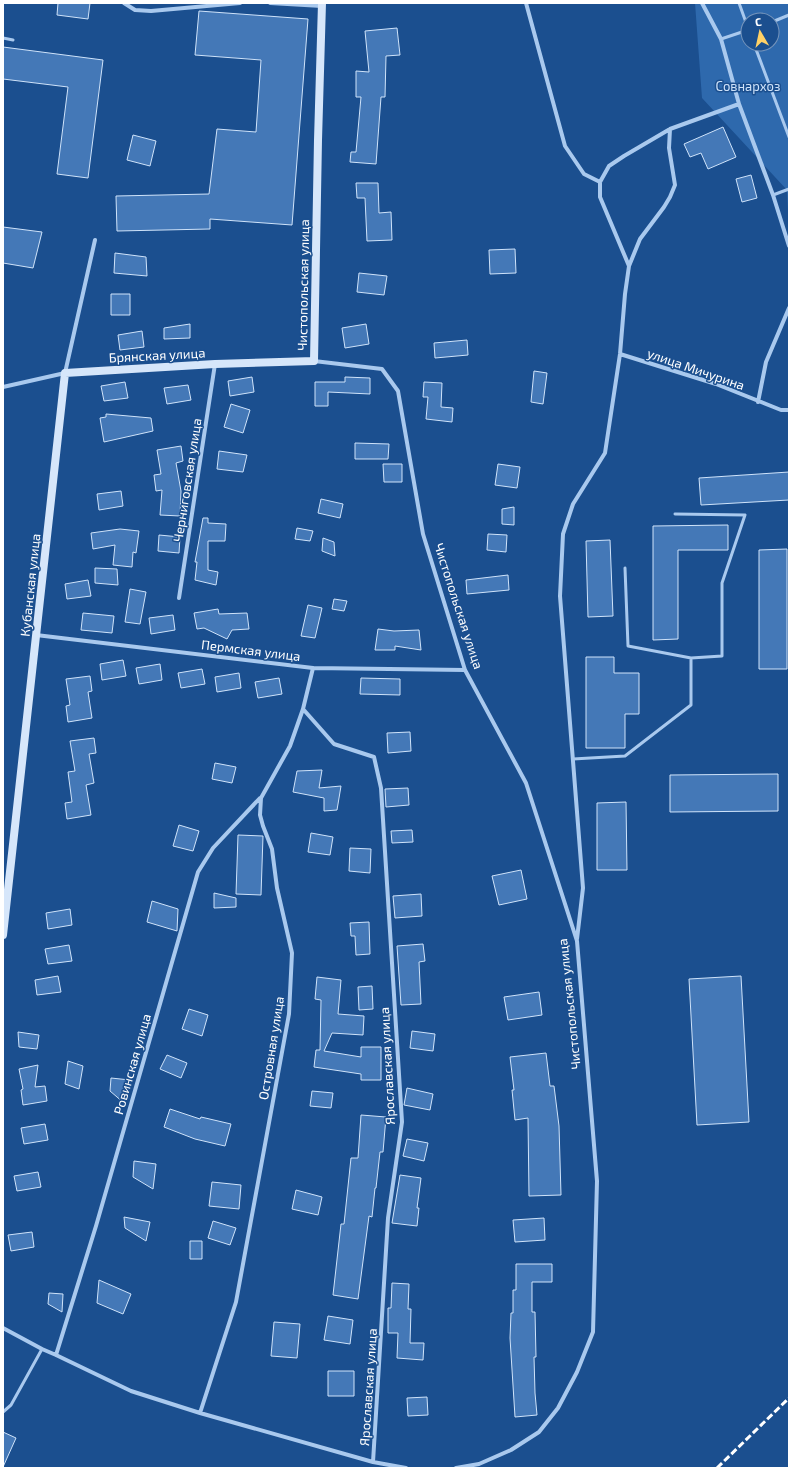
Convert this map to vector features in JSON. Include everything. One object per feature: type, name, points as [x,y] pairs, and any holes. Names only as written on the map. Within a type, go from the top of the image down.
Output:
[{"type":"street","points":[[124,3],[135,10],[151,12],[240,3]]},
{"type":"street","points":[[270,3],[322,5]]},
{"type":"street","points":[[526,3],[566,146],[584,174],[600,182]]},
{"type":"street","points":[[702,3],[721,39],[739,104],[773,195],[789,246]]},
{"type":"street","name":"Чистопольская улица","points":[[322,5],[314,361],[382,369],[398,391],[423,534],[464,670],[526,783],[577,941],[597,1181],[592,1332],[577,1372],[558,1408],[539,1432],[511,1450],[479,1464],[456,1468]]},
{"type":"street","points":[[628,266],[600,197],[600,182],[609,166],[670,129],[739,104]]},
{"type":"street","points":[[577,941],[583,888],[560,596],[563,534],[573,504],[605,453],[620,354],[628,266],[640,239],[664,207],[675,185],[669,148],[670,129]]},
{"type":"street","name":"Кубанская улица","points":[[3,935],[65,373],[95,240]]},
{"type":"street","points":[[758,402],[766,362],[789,308]]},
{"type":"street","name":"улица Мичурина","points":[[620,354],[716,384],[781,410],[789,410]]},
{"type":"street","name":"Брянская улица","points":[[3,387],[65,373],[215,364],[314,361]]},
{"type":"street","name":"Черниговская улица","points":[[179,598],[215,364]]},
{"type":"street","name":"Пермская улица","points":[[36,635],[313,668],[464,670]]},
{"type":"street","name":"Островная улица","points":[[200,1413],[236,1302],[290,1014],[292,953],[277,888],[272,849],[260,815],[261,798],[290,746],[303,709],[313,668]]},
{"type":"street","name":"Ярославская улица","points":[[303,709],[334,744],[374,757],[381,788],[402,1122],[388,1218],[373,1462]]},
{"type":"street","name":"Ровинская улица","points":[[56,1355],[96,1226],[198,872],[213,848],[234,824],[261,798]]},
{"type":"street","points":[[3,1328],[42,1349],[131,1391],[200,1413],[373,1462],[406,1468]]},
{"type":"lane","points":[[721,39],[740,32]]},
{"type":"lane","points":[[3,38],[13,40]]},
{"type":"lane","points":[[757,52],[789,137]]},
{"type":"lane","points":[[773,195],[789,189]]},
{"type":"lane","points":[[625,568],[628,646],[691,658],[722,656],[722,583],[745,515],[675,514]]},
{"type":"lane","points":[[573,759],[625,756],[691,705],[691,658]]},
{"type":"lane","points":[[3,1412],[11,1406],[42,1349]]},
{"type":"green space","name":"Совнархоз","points":[[695,3],[789,3],[789,233],[787,190],[702,98]]},
{"type":"building","points":[[58,3],[90,3],[88,19],[57,15]]},
{"type":"building","points":[[199,11],[308,19],[292,225],[210,219],[210,229],[117,231],[116,196],[209,194],[217,129],[256,132],[261,60],[195,55]]},
{"type":"building","points":[[397,28],[400,55],[386,56],[385,97],[381,97],[376,164],[350,162],[351,152],[356,152],[361,97],[356,97],[356,71],[369,72],[365,31]]},
{"type":"building","points":[[3,47],[103,60],[88,178],[57,174],[68,87],[3,79]]},
{"type":"building","points":[[723,127],[736,157],[708,169],[701,153],[690,157],[684,144]]},
{"type":"building","points":[[133,135],[156,141],[150,166],[127,160]]},
{"type":"building","points":[[751,175],[757,198],[742,202],[736,179]]},
{"type":"building","points":[[356,183],[378,183],[379,213],[391,212],[392,240],[367,241],[365,198],[357,198]]},
{"type":"building","points":[[3,227],[42,232],[33,268],[3,263]]},
{"type":"building","points":[[515,249],[516,273],[490,274],[489,250]]},
{"type":"building","points":[[115,253],[146,257],[147,276],[114,273]]},
{"type":"building","points":[[359,273],[387,276],[384,295],[357,292]]},
{"type":"building","points":[[111,294],[130,294],[130,315],[111,315]]},
{"type":"building","points":[[190,324],[190,338],[164,339],[164,328]]},
{"type":"building","points":[[366,324],[369,344],[345,348],[342,328]]},
{"type":"building","points":[[142,331],[144,347],[120,350],[118,335]]},
{"type":"building","points":[[467,340],[468,355],[435,358],[434,343]]},
{"type":"building","points":[[534,371],[547,373],[543,404],[531,402]]},
{"type":"building","points":[[252,377],[254,392],[230,396],[228,381]]},
{"type":"building","points":[[345,377],[370,378],[370,394],[328,392],[328,406],[315,406],[315,382],[345,382]]},
{"type":"building","points":[[125,382],[128,398],[104,401],[101,386]]},
{"type":"building","points":[[424,382],[442,383],[441,407],[453,408],[452,422],[426,419],[428,397],[423,397]]},
{"type":"building","points":[[188,385],[191,400],[167,404],[164,388]]},
{"type":"building","points":[[231,404],[250,410],[243,433],[224,427]]},
{"type":"building","points":[[106,414],[151,418],[153,431],[104,442],[100,418],[106,417]]},
{"type":"building","points":[[355,443],[389,444],[388,459],[355,459]]},
{"type":"building","points":[[181,446],[183,461],[176,463],[181,491],[180,516],[160,515],[162,490],[156,491],[154,475],[161,474],[157,450]]},
{"type":"building","points":[[219,451],[247,455],[243,472],[217,469]]},
{"type":"building","points":[[383,464],[402,464],[402,482],[384,482]]},
{"type":"building","points":[[498,464],[520,467],[517,488],[495,485]]},
{"type":"building","points":[[789,472],[789,500],[701,505],[699,478]]},
{"type":"building","points":[[121,491],[123,506],[99,510],[97,494]]},
{"type":"building","points":[[321,499],[343,504],[340,518],[318,513]]},
{"type":"building","points":[[514,507],[514,525],[502,524],[502,509]]},
{"type":"building","points":[[203,518],[208,518],[208,523],[226,524],[225,541],[208,541],[208,570],[218,572],[216,585],[195,580],[197,562],[195,562]]},
{"type":"building","points":[[728,525],[728,550],[678,550],[678,639],[653,640],[653,526]]},
{"type":"building","points":[[297,528],[313,531],[310,541],[295,539]]},
{"type":"building","points":[[120,529],[139,531],[136,553],[133,552],[132,567],[113,565],[115,545],[93,549],[91,533]]},
{"type":"building","points":[[488,534],[507,535],[506,552],[487,550]]},
{"type":"building","points":[[159,535],[180,537],[179,553],[158,551]]},
{"type":"building","points":[[323,538],[334,542],[335,556],[322,551]]},
{"type":"building","points":[[610,540],[613,616],[588,617],[586,541]]},
{"type":"building","points":[[787,549],[787,669],[759,669],[759,550]]},
{"type":"building","points":[[95,568],[117,569],[118,585],[95,583]]},
{"type":"building","points":[[508,575],[509,590],[467,594],[466,580]]},
{"type":"building","points":[[88,580],[91,596],[67,599],[65,584]]},
{"type":"building","points":[[130,589],[146,592],[140,624],[125,622]]},
{"type":"building","points":[[334,599],[347,601],[344,611],[332,609]]},
{"type":"building","points":[[308,605],[322,608],[315,638],[301,636]]},
{"type":"building","points":[[218,609],[219,614],[247,613],[249,629],[232,630],[227,639],[204,628],[197,629],[194,613]]},
{"type":"building","points":[[83,613],[114,616],[112,633],[81,630]]},
{"type":"building","points":[[173,615],[175,630],[151,634],[149,618]]},
{"type":"building","points":[[378,629],[394,631],[419,630],[421,650],[395,646],[395,650],[375,650]]},
{"type":"building","points":[[586,657],[614,657],[614,673],[639,673],[639,714],[625,714],[625,748],[586,748]]},
{"type":"building","points":[[123,660],[126,676],[102,680],[100,664]]},
{"type":"building","points":[[160,664],[162,680],[139,684],[136,668]]},
{"type":"building","points":[[202,669],[205,684],[181,688],[178,673]]},
{"type":"building","points":[[239,673],[241,688],[217,692],[215,677]]},
{"type":"building","points":[[90,676],[92,691],[88,692],[92,718],[68,722],[66,706],[70,705],[66,679]]},
{"type":"building","points":[[279,678],[282,694],[258,698],[255,682]]},
{"type":"building","points":[[361,678],[400,679],[400,695],[360,694]]},
{"type":"building","points":[[410,732],[411,751],[388,753],[387,733]]},
{"type":"building","points":[[94,738],[96,753],[89,754],[94,783],[86,785],[91,815],[67,819],[65,803],[72,802],[68,772],[75,771],[70,741]]},
{"type":"building","points":[[215,763],[236,767],[232,783],[212,779]]},
{"type":"building","points":[[322,770],[319,788],[341,786],[337,810],[324,811],[324,798],[293,792],[297,771]]},
{"type":"building","points":[[778,774],[778,811],[670,812],[670,775]]},
{"type":"building","points":[[408,788],[409,805],[386,807],[385,789]]},
{"type":"building","points":[[626,802],[627,870],[597,870],[597,803]]},
{"type":"building","points":[[179,825],[199,831],[193,851],[173,846]]},
{"type":"building","points":[[412,830],[413,842],[392,843],[391,831]]},
{"type":"building","points":[[311,833],[333,837],[330,855],[308,852]]},
{"type":"building","points":[[238,835],[263,836],[261,895],[236,894]]},
{"type":"building","points":[[350,848],[371,849],[370,873],[349,871]]},
{"type":"building","points":[[521,870],[527,899],[499,905],[492,876]]},
{"type":"building","points":[[214,893],[236,898],[236,907],[214,908]]},
{"type":"building","points":[[421,894],[422,916],[395,918],[393,896]]},
{"type":"building","points":[[152,901],[178,909],[177,931],[147,922]]},
{"type":"building","points":[[70,909],[72,925],[48,929],[46,913]]},
{"type":"building","points":[[369,922],[370,954],[356,955],[355,936],[351,936],[350,923]]},
{"type":"building","points":[[423,944],[425,961],[419,962],[421,1004],[401,1005],[397,946]]},
{"type":"building","points":[[69,945],[72,961],[48,964],[45,949]]},
{"type":"building","points":[[58,976],[61,992],[37,995],[35,980]]},
{"type":"building","points":[[741,976],[749,1122],[697,1125],[689,979]]},
{"type":"building","points":[[317,977],[341,980],[338,1014],[364,1016],[363,1035],[332,1033],[324,1051],[361,1057],[361,1047],[381,1047],[381,1080],[361,1080],[361,1074],[314,1067],[316,1050],[320,1050],[321,1000],[315,999]]},
{"type":"building","points":[[372,986],[373,1009],[359,1010],[358,987]]},
{"type":"building","points":[[539,992],[542,1015],[508,1020],[504,997]]},
{"type":"building","points":[[189,1009],[208,1015],[202,1036],[182,1029]]},
{"type":"building","points":[[412,1031],[435,1034],[433,1051],[410,1048]]},
{"type":"building","points":[[18,1032],[39,1035],[37,1049],[19,1047]]},
{"type":"building","points":[[546,1053],[550,1086],[554,1086],[559,1126],[561,1195],[529,1196],[528,1118],[515,1120],[512,1090],[514,1090],[510,1057]]},
{"type":"building","points":[[167,1055],[187,1063],[181,1078],[160,1069]]},
{"type":"building","points":[[68,1061],[83,1066],[79,1089],[65,1084]]},
{"type":"building","points":[[38,1065],[35,1087],[45,1086],[47,1101],[23,1105],[21,1090],[23,1089],[19,1069]]},
{"type":"building","points":[[111,1078],[130,1080],[124,1103],[110,1091]]},
{"type":"building","points":[[407,1088],[433,1094],[430,1110],[404,1105]]},
{"type":"building","points":[[312,1091],[333,1093],[331,1108],[310,1106]]},
{"type":"building","points":[[170,1109],[200,1119],[201,1117],[231,1124],[225,1146],[195,1139],[164,1127]]},
{"type":"building","points":[[361,1115],[386,1117],[383,1152],[380,1152],[372,1217],[369,1216],[358,1299],[333,1295],[341,1224],[344,1224],[351,1158],[358,1158]]},
{"type":"building","points":[[45,1124],[48,1140],[24,1144],[21,1128]]},
{"type":"building","points":[[407,1139],[428,1143],[424,1161],[403,1156]]},
{"type":"building","points":[[134,1161],[156,1164],[153,1189],[133,1177]]},
{"type":"building","points":[[38,1172],[41,1187],[17,1191],[14,1176]]},
{"type":"building","points":[[400,1175],[421,1178],[417,1208],[419,1208],[417,1226],[392,1223]]},
{"type":"building","points":[[212,1182],[241,1185],[239,1209],[209,1206]]},
{"type":"building","points":[[296,1190],[322,1197],[318,1215],[292,1209]]},
{"type":"building","points":[[124,1217],[150,1222],[146,1241],[125,1228]]},
{"type":"building","points":[[544,1218],[545,1240],[515,1242],[513,1220]]},
{"type":"building","points":[[213,1221],[236,1228],[230,1245],[208,1238]]},
{"type":"building","points":[[32,1232],[34,1247],[11,1251],[8,1235]]},
{"type":"building","points":[[190,1241],[202,1241],[202,1259],[190,1259]]},
{"type":"building","points":[[516,1264],[552,1264],[552,1282],[532,1282],[532,1312],[535,1312],[536,1357],[534,1357],[537,1415],[515,1417],[510,1338],[511,1313],[513,1313],[513,1290],[516,1290]]},
{"type":"building","points":[[99,1280],[131,1294],[123,1314],[97,1303]]},
{"type":"building","points":[[392,1283],[409,1284],[408,1309],[411,1309],[410,1343],[424,1343],[423,1360],[397,1358],[398,1333],[388,1333],[388,1308],[391,1308]]},
{"type":"building","points":[[49,1293],[63,1294],[62,1312],[48,1304]]},
{"type":"building","points":[[328,1316],[353,1320],[350,1344],[324,1340]]},
{"type":"building","points":[[274,1322],[300,1324],[297,1358],[271,1356]]},
{"type":"building","points":[[328,1371],[354,1371],[354,1396],[328,1396]]},
{"type":"building","points":[[427,1397],[428,1415],[408,1416],[407,1398]]},
{"type":"building","points":[[3,1432],[16,1438],[3,1467]]},
{"type":"railway","points":[[717,1468],[789,1398]]}]
